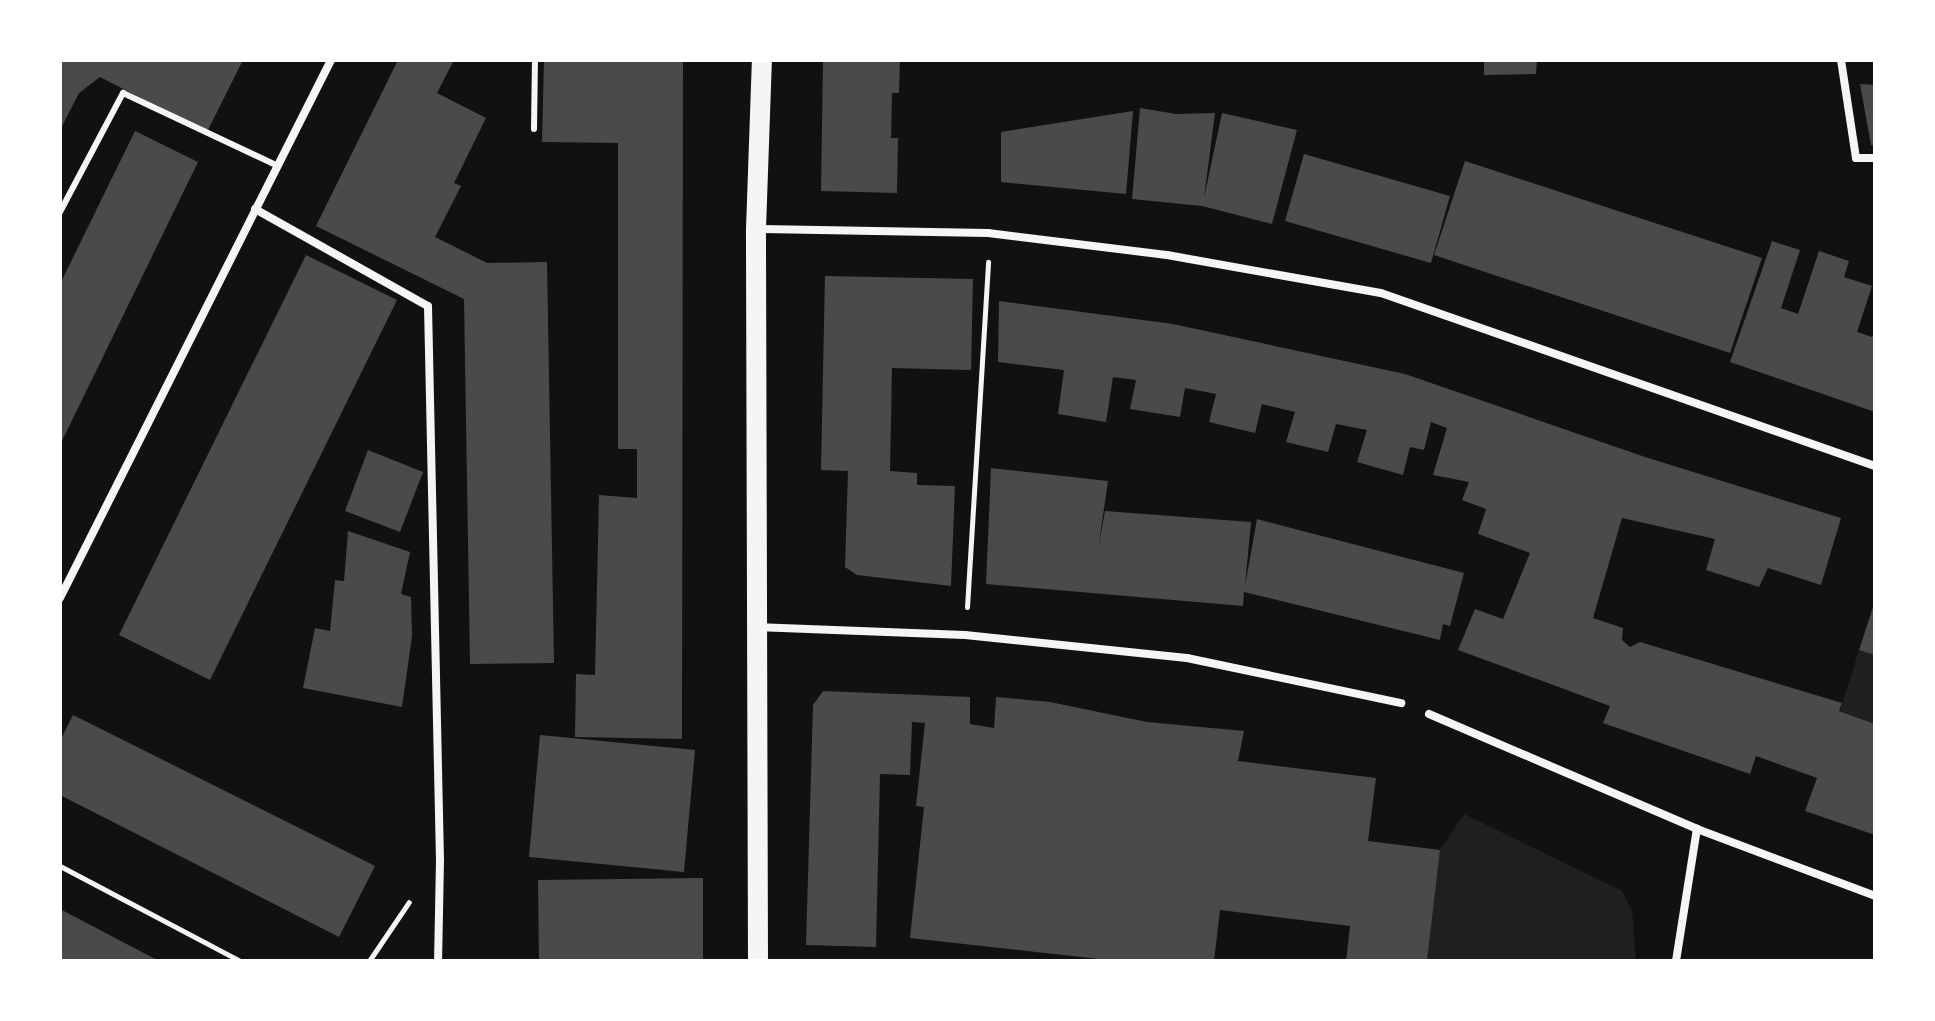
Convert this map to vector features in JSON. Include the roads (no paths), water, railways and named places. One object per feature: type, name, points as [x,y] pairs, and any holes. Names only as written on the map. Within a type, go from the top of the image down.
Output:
[{"type":"main road","points":[[758,961],[760,463],[756,229],[762,60]]},
{"type":"street","points":[[60,598],[331,60]]},
{"type":"street","points":[[1841,60],[1856,158],[1875,158]]},
{"type":"street","points":[[255,209],[428,306],[440,860],[438,961]]},
{"type":"street","points":[[756,229],[988,233],[1167,255],[1381,293],[1875,466]]},
{"type":"street","points":[[757,627],[965,635],[1187,658],[1401,703]]},
{"type":"street","points":[[1429,714],[1697,829],[1875,896]]},
{"type":"street","points":[[1676,961],[1697,829]]},
{"type":"lane","points":[[534,129],[535,60]]},
{"type":"lane","points":[[60,212],[123,93],[276,165]]}]
